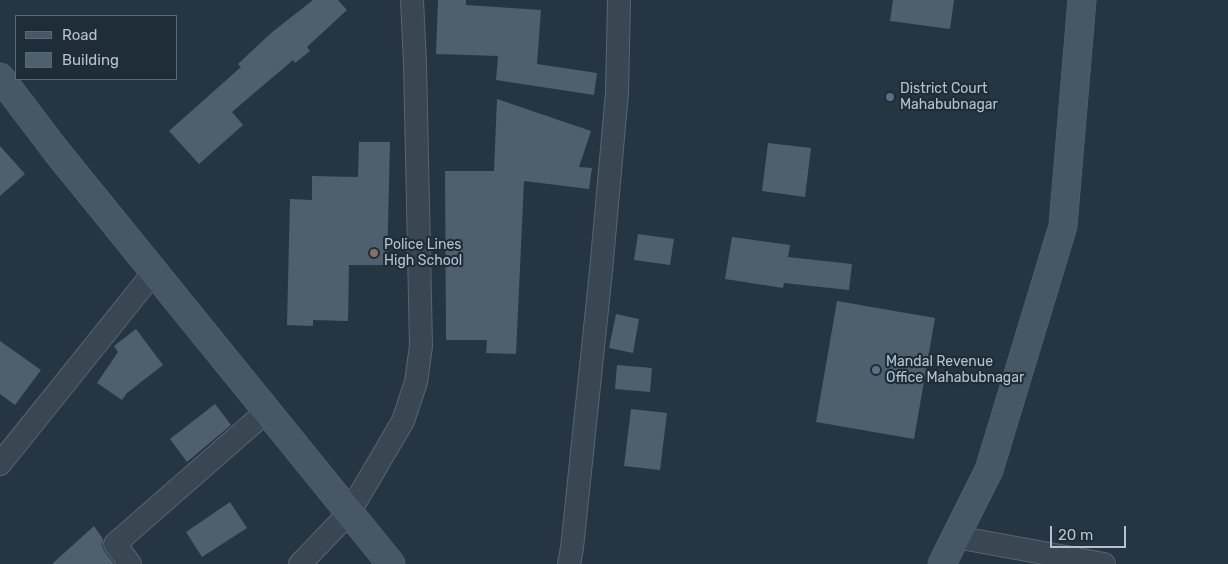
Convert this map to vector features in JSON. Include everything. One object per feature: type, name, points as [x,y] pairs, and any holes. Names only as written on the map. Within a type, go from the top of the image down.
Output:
[{"type":"main road","points":[[942,564],[990,470],[1063,226],[1082,0]]},
{"type":"main road","points":[[0,76],[57,152],[391,564]]},
{"type":"street","points":[[300,564],[349,513],[403,421],[416,382],[421,346],[412,0]]},
{"type":"street","points":[[569,564],[605,232],[617,93],[619,0]]},
{"type":"street","points":[[0,464],[154,272]]},
{"type":"street","points":[[130,564],[115,544],[267,411]]},
{"type":"street","points":[[956,537],[1104,564]]},
{"type":"building","points":[[313,0],[338,0],[347,10],[307,47],[310,51],[295,63],[293,60],[232,112],[243,125],[199,164],[169,131],[241,67],[238,64],[271,33]]},
{"type":"building","points":[[438,0],[466,0],[466,5],[541,10],[537,64],[597,73],[594,95],[496,80],[498,56],[436,54]]},
{"type":"building","points":[[893,0],[954,0],[950,29],[890,21]]},
{"type":"building","points":[[497,99],[591,131],[579,167],[592,168],[589,189],[524,181],[516,354],[486,353],[487,340],[446,340],[445,171],[494,171]]},
{"type":"building","points":[[359,142],[390,142],[387,265],[349,265],[348,321],[313,320],[313,326],[287,325],[290,199],[312,200],[312,176],[358,177]]},
{"type":"building","points":[[768,143],[811,148],[805,197],[762,191]]},
{"type":"building","points":[[0,146],[25,174],[0,196]]},
{"type":"building","points":[[638,234],[674,239],[670,265],[634,260]]},
{"type":"building","points":[[732,237],[790,245],[788,257],[852,264],[849,290],[784,283],[783,288],[725,279]]},
{"type":"building","name":"Mandal Revenue Office Mahabubnagar","points":[[837,301],[935,318],[914,439],[816,422]]},
{"type":"building","points":[[616,314],[639,319],[633,353],[609,348]]},
{"type":"building","points":[[136,329],[163,365],[127,393],[122,400],[97,383],[118,352],[114,346]]},
{"type":"building","points":[[0,341],[41,370],[15,405],[0,394]]},
{"type":"building","points":[[617,365],[652,368],[650,392],[615,389]]},
{"type":"building","points":[[215,404],[231,425],[187,462],[170,439]]},
{"type":"building","points":[[631,409],[667,413],[660,470],[624,466]]},
{"type":"building","points":[[230,502],[247,528],[202,557],[186,532]]},
{"type":"building","points":[[94,526],[103,539],[104,551],[114,564],[52,564]]},
{"type":"place","name":"District Court Mahabubnagar","points":[[890,97]]},
{"type":"place","name":"Police Lines High School","points":[[374,253]]},
{"type":"place","name":"Mandal Revenue Office Mahabubnagar","points":[[876,370]]}]
